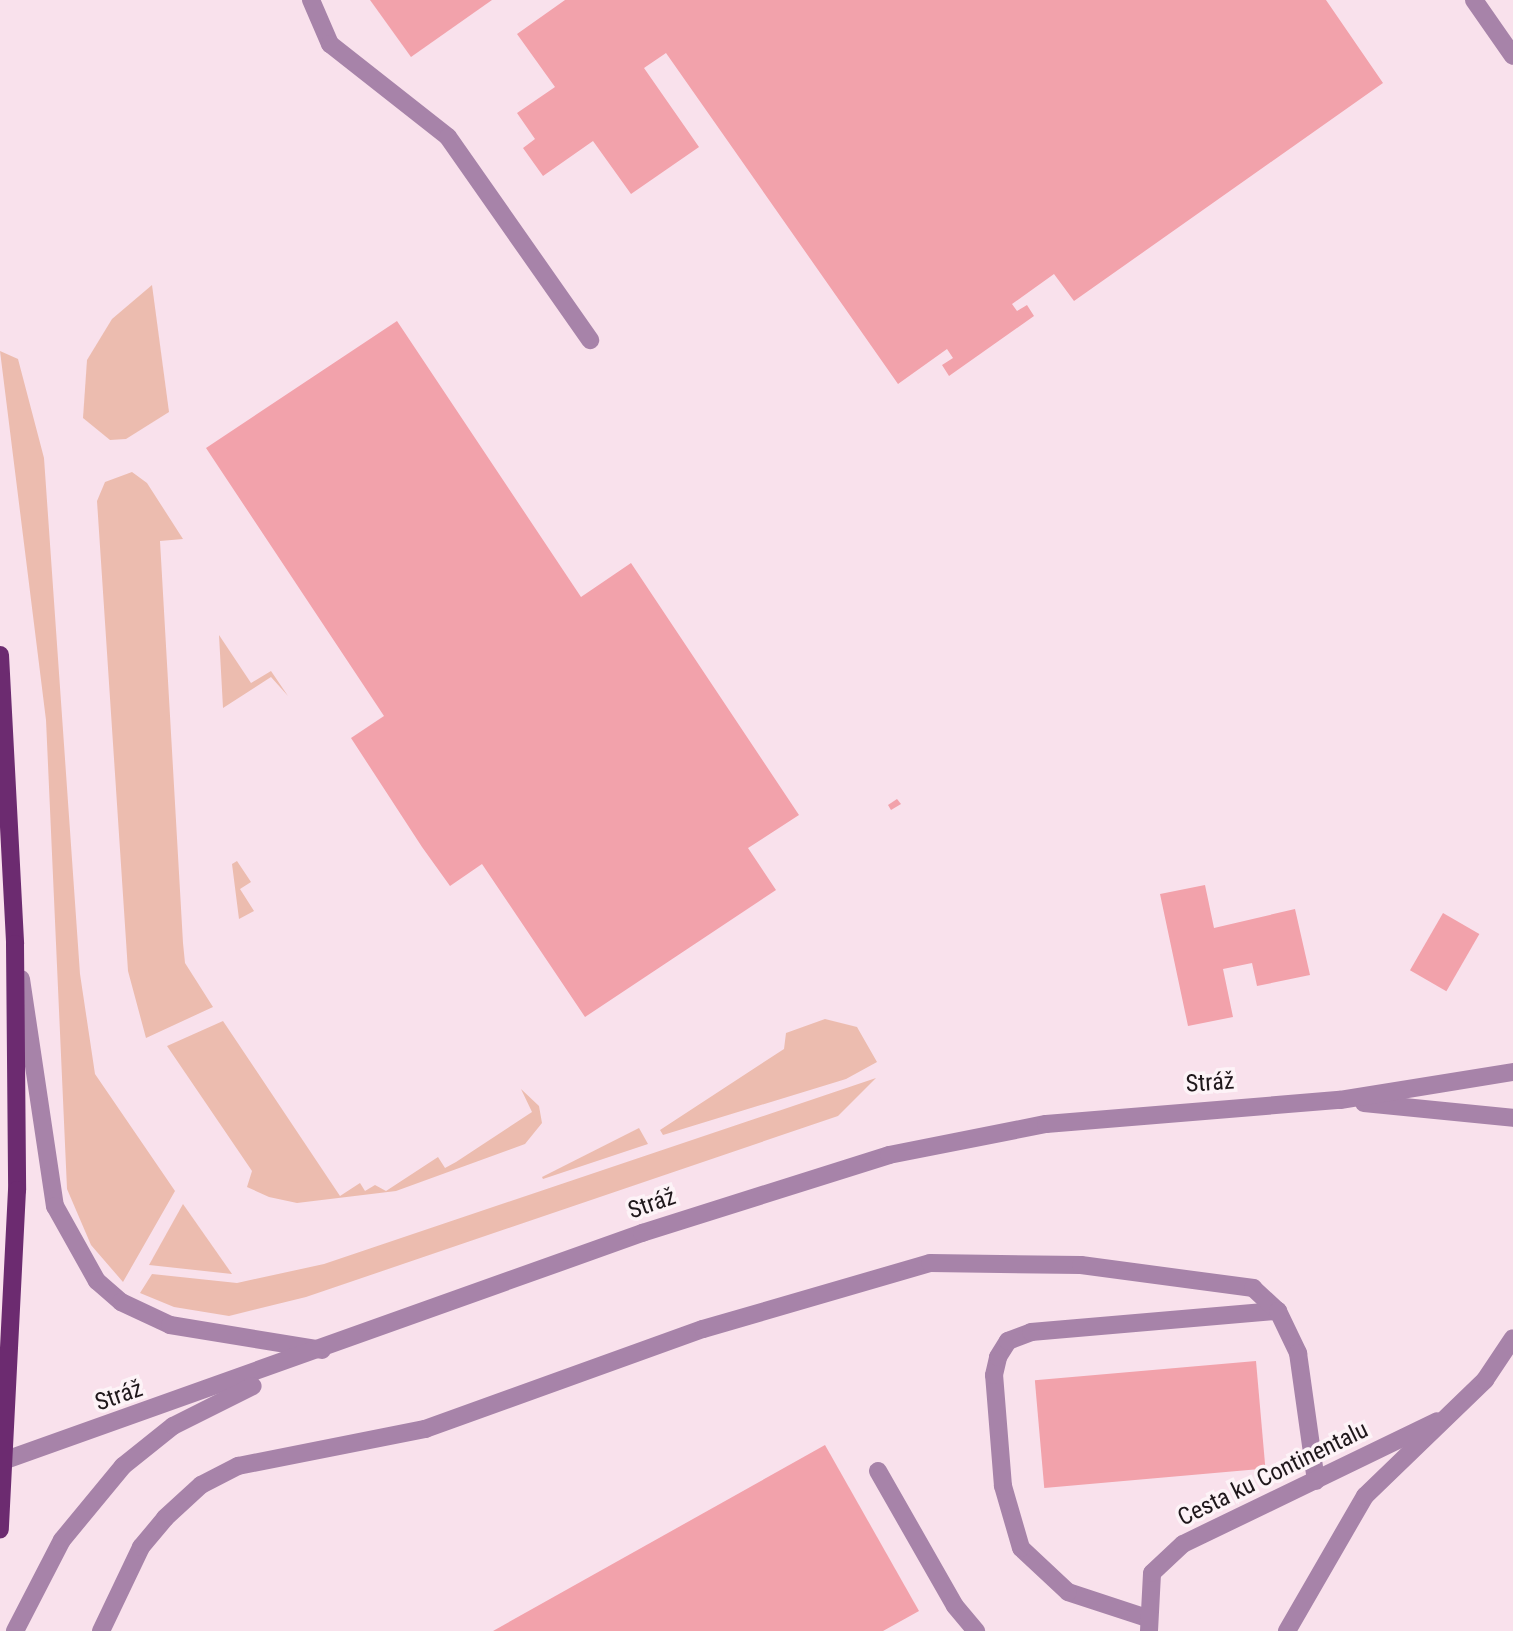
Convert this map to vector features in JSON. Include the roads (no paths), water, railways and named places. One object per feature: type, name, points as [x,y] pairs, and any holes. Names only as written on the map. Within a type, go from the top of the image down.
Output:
[{"type":"main road","points":[[0,655],[15,944],[17,1190],[0,1530]]},
{"type":"street","points":[[311,0],[330,44],[448,136],[590,340]]},
{"type":"street","points":[[1474,0],[1513,56]]},
{"type":"street","points":[[15,944],[54,1206],[97,1281],[121,1302],[170,1325],[326,1351]]},
{"type":"street","name":"Stráž","points":[[2,1461],[326,1351],[642,1233],[889,1154],[1046,1124],[1340,1100],[1513,1072]]},
{"type":"street","name":"Stráž","points":[[1340,1100],[1513,1118]]},
{"type":"street","points":[[101,1631],[135,1559],[165,1518],[201,1485],[238,1466],[425,1429],[873,1275],[973,1261],[1081,1265],[1253,1288],[1278,1311],[1297,1353],[1316,1481]]},
{"type":"street","points":[[1148,1625],[1068,1592],[1021,1548],[1003,1486],[994,1375],[998,1357],[1008,1341],[1031,1332],[1278,1311]]},
{"type":"street","name":"Cesta ku Continentalu","points":[[1287,1631],[1365,1496],[1437,1421],[1485,1380],[1513,1338]]},
{"type":"street","points":[[15,1631],[68,1531],[139,1451],[173,1426],[326,1351]]},
{"type":"street","name":"Cesta ku Continentalu","points":[[1148,1625],[1148,1586],[1160,1562],[1203,1532],[1316,1481],[1437,1421]]},
{"type":"street","points":[[878,1471],[955,1606],[976,1631]]}]
